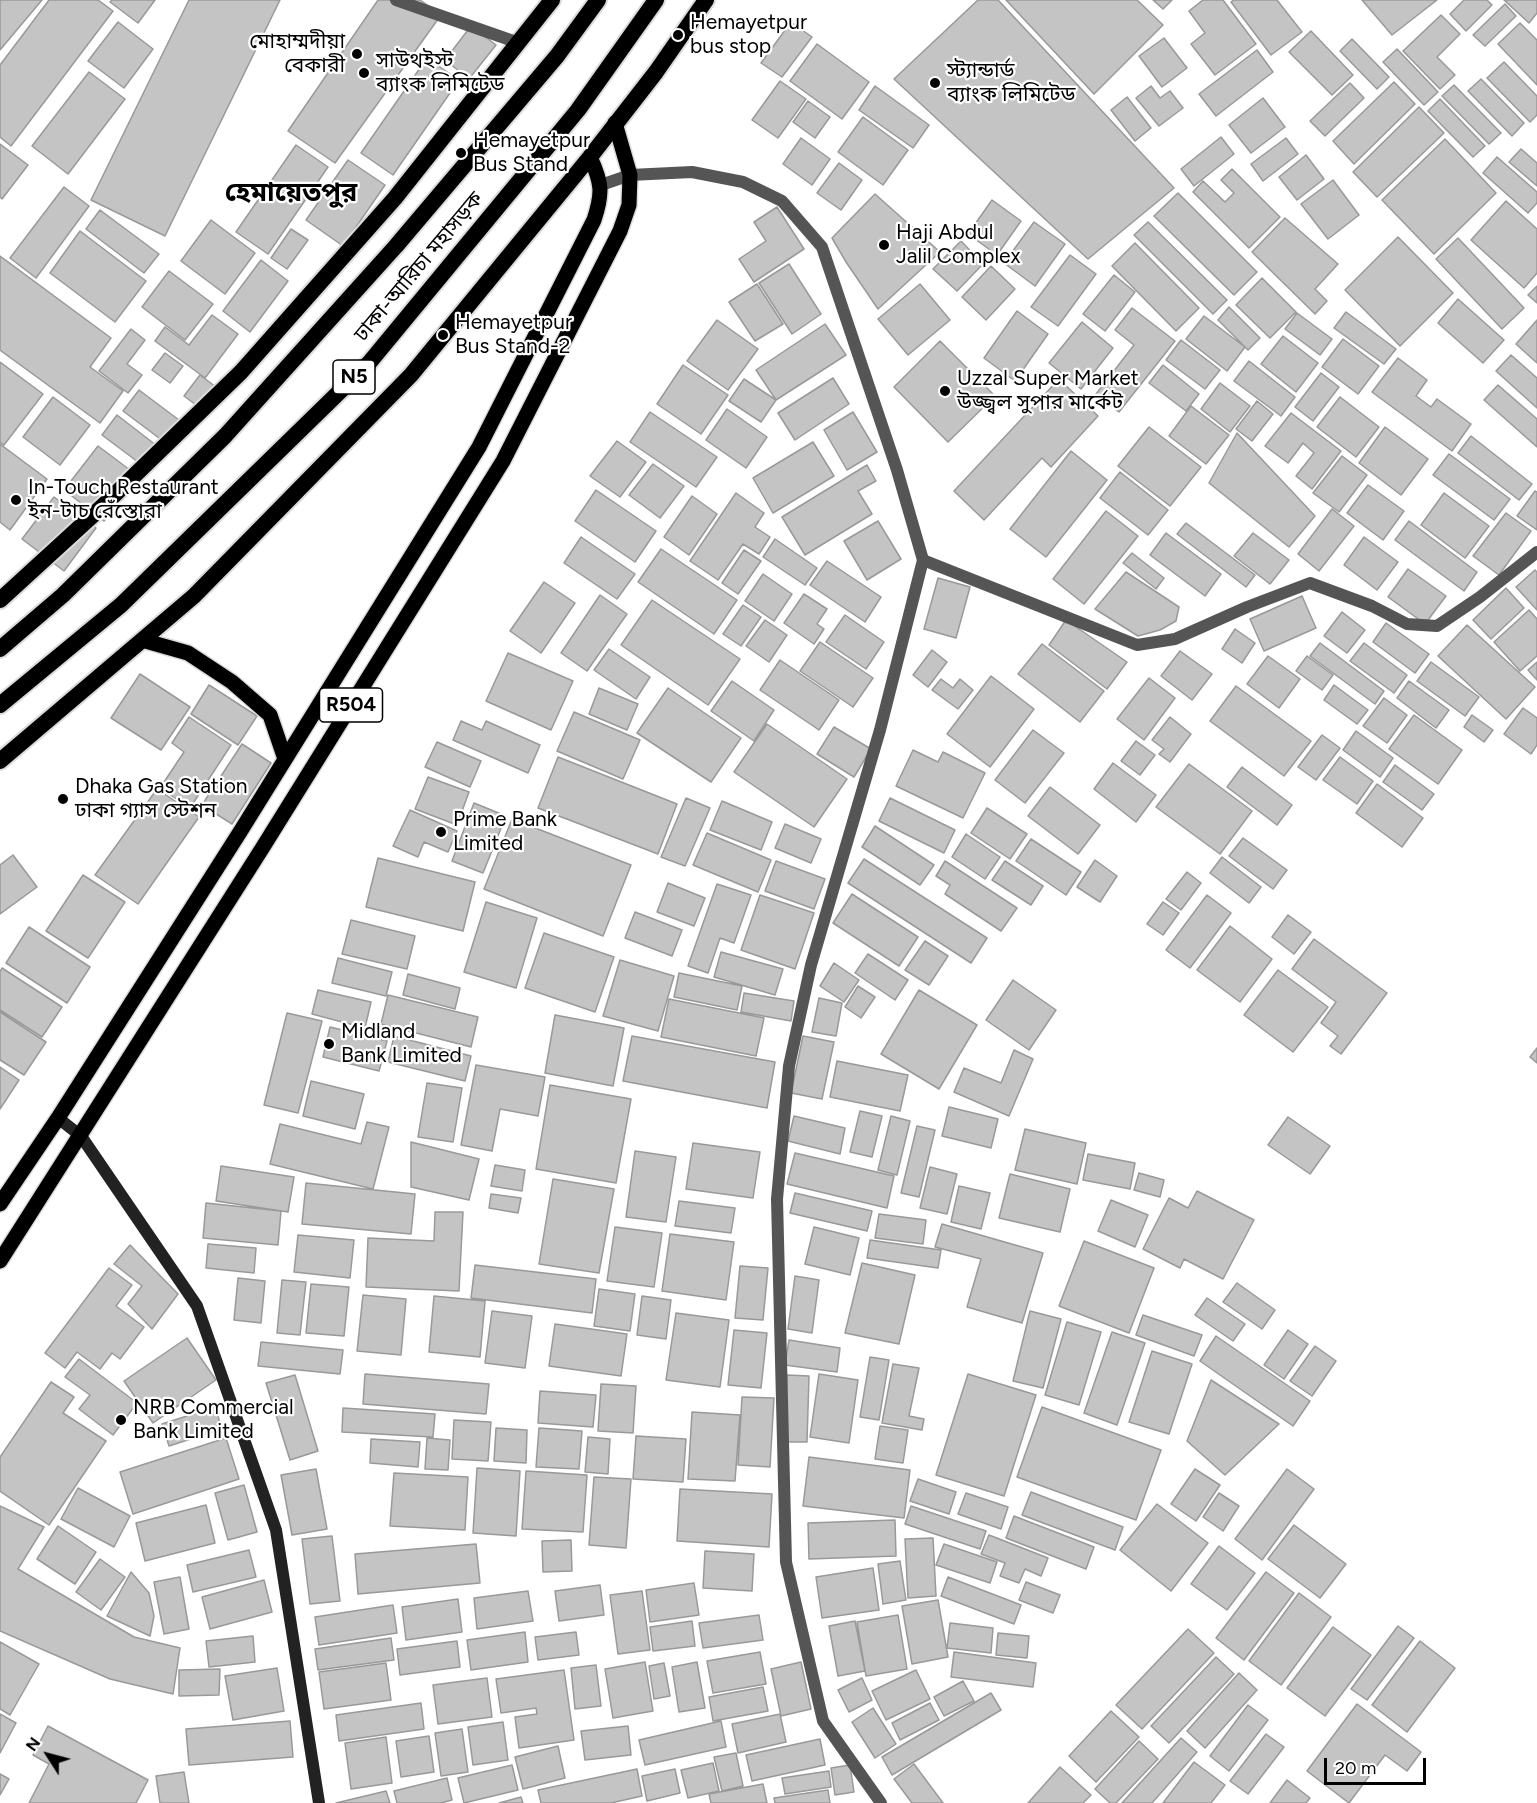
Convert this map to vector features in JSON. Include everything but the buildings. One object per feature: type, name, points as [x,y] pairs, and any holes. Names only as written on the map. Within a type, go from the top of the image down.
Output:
[{"type":"highway","points":[[0,600],[105,504],[241,372],[395,198],[552,0]]},
{"type":"highway","name":"ঢাকা-আরিচা মহাসড়ক","points":[[0,649],[63,595],[225,436],[396,246],[557,56],[598,0]]},
{"type":"highway","name":"ঢাকা-আরিচা মহাসড়ক","points":[[0,705],[121,605],[369,363],[578,111],[656,0]]},
{"type":"highway","points":[[0,761],[194,596],[411,375],[590,157],[656,72],[706,0]]},
{"type":"main road","name":"R504","points":[[0,1260],[81,1136],[503,461],[620,231],[629,205],[630,175],[615,123]]},
{"type":"main road","points":[[590,157],[601,185]]},
{"type":"main road","name":"R504","points":[[0,1204],[58,1118],[479,447],[594,220],[600,201],[601,185]]},
{"type":"main road","points":[[142,640],[188,652],[232,682],[270,715],[285,759]]},
{"type":"main road","points":[[58,1118],[81,1136],[197,1306],[276,1530],[319,1803]]},
{"type":"street","points":[[396,0],[519,43]]},
{"type":"street","points":[[601,185],[630,175],[692,172],[742,182],[782,201],[822,247],[897,470],[923,560],[880,730],[811,965],[789,1066],[777,1199],[786,1562],[823,1721],[881,1803]]},
{"type":"street","points":[[923,560],[1137,645],[1175,639],[1310,583],[1372,606],[1407,624],[1437,626],[1480,597],[1537,552]]},
{"type":"place","name":"Hemayetpur bus stop","points":[[678,35]]},
{"type":"place","name":"মোহাম্মদীয়া বেকারী","points":[[357,54]]},
{"type":"place","name":"সাউথইস্ট ব্যাংক লিমিটেড","points":[[364,73]]},
{"type":"place","name":"স্ট্যান্ডার্ড ব্যাংক লিমিটেড","points":[[935,83]]},
{"type":"place","name":"Hemayetpur Bus Stand","points":[[461,153]]},
{"type":"place","name":"Haji Abdul Jalil Complex","points":[[884,245]]},
{"type":"place","name":"Hemayetpur Bus Stand-2","points":[[443,335]]},
{"type":"place","name":"Uzzal Super Market উজ্জ্বল সুপার মার্কেট","points":[[945,391]]},
{"type":"place","name":"In-Touch Restaurant ইন-টাচ রেঁস্তোরা","points":[[16,500]]},
{"type":"place","name":"Dhaka Gas Station ঢাকা গ্যাস স্টেশন","points":[[63,799]]},
{"type":"place","name":"Prime Bank Limited","points":[[441,832]]},
{"type":"place","name":"Midland Bank Limited","points":[[329,1044]]},
{"type":"place","name":"NRB Commercial Bank Limited","points":[[121,1420]]},
{"type":"district","name":"হেমায়েতপুর","points":[[291,193]]}]
